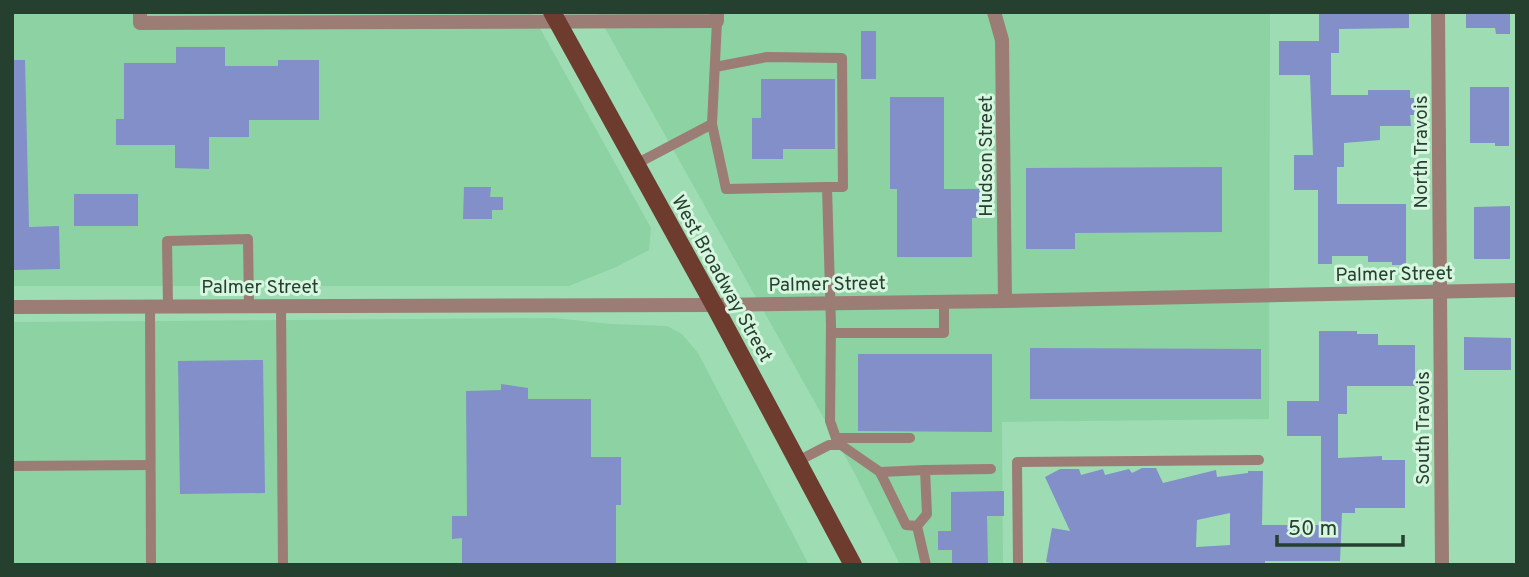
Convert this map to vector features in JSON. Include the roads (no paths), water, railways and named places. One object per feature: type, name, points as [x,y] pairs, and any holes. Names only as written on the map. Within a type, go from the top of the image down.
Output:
[{"type":"main road","name":"West Broadway Street","points":[[554,16],[714,304],[853,565]]},
{"type":"street","name":"Hudson Street","points":[[994,12],[1002,40],[1005,301]]},
{"type":"street","name":"North Travois","points":[[1438,12],[1440,291]]},
{"type":"street","points":[[140,18],[717,17]]},
{"type":"street","name":"Palmer Street","points":[[12,307],[944,302],[1517,290]]},
{"type":"street","name":"South Travois","points":[[1440,291],[1442,565]]},
{"type":"lane","points":[[715,67],[766,57],[842,58],[843,187],[726,188],[712,124],[717,17]]},
{"type":"lane","points":[[636,164],[712,124]]},
{"type":"lane","points":[[827,187],[831,333],[830,421],[839,442],[880,472],[906,525],[917,526]]},
{"type":"lane","points":[[168,306],[167,240],[248,239],[249,306]]},
{"type":"lane","points":[[831,333],[944,333],[944,302]]},
{"type":"lane","points":[[281,305],[283,565]]},
{"type":"lane","points":[[150,306],[151,565]]},
{"type":"lane","points":[[798,461],[839,442],[910,439]]},
{"type":"lane","points":[[1018,565],[1017,462],[1259,460]]},
{"type":"lane","points":[[12,466],[150,465]]},
{"type":"lane","points":[[880,472],[991,469]]},
{"type":"lane","points":[[917,526],[927,514],[925,470]]},
{"type":"lane","points":[[917,526],[926,565]]}]
